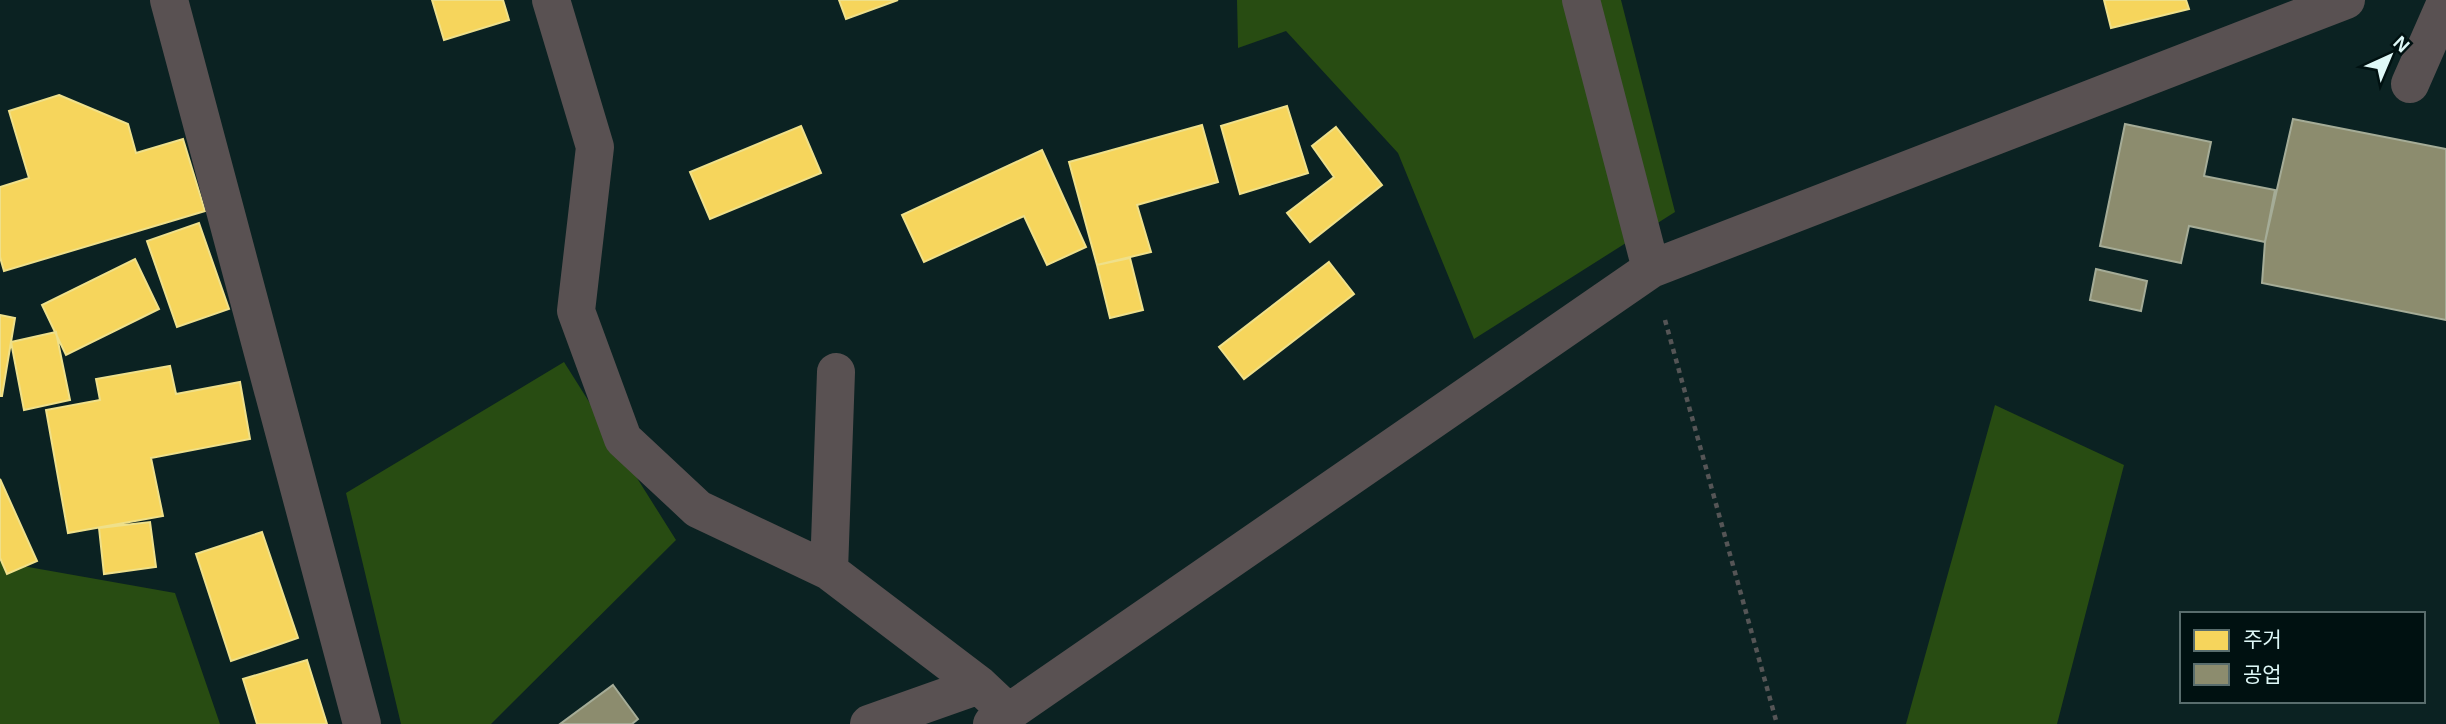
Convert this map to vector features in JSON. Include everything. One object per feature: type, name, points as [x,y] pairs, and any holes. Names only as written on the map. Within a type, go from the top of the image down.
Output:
[{"type":"street","points":[[169,0],[362,724]]},
{"type":"street","points":[[551,0],[594,147],[576,311],[623,439],[698,509],[829,571],[979,685],[1000,718],[1651,269],[2346,0]]},
{"type":"street","points":[[1581,0],[1651,269]]},
{"type":"street","points":[[2410,84],[2446,2]]},
{"type":"street","points":[[829,571],[836,372]]},
{"type":"street","points":[[869,724],[979,685]]},
{"type":"path","points":[[1651,269],[1777,724]]},
{"type":"green space","points":[[1237,0],[1621,0],[1675,212],[1474,339],[1398,153],[1286,31],[1238,48]]},
{"type":"green space","points":[[564,362],[676,540],[491,724],[401,724],[346,493]]},
{"type":"green space","points":[[1995,405],[2124,465],[2057,724],[1906,724]]},
{"type":"green space","points":[[0,562],[175,593],[220,724],[0,724]]},
{"type":"building: 주거","points":[[432,0],[503,0],[509,20],[444,40]]},
{"type":"building: 주거","points":[[839,0],[898,0],[846,19]]},
{"type":"building: 주거","points":[[2104,0],[2186,0],[2189,9],[2111,28]]},
{"type":"building: 주거","points":[[59,95],[128,124],[136,153],[183,139],[205,211],[4,271],[0,257],[0,187],[29,178],[9,111]]},
{"type":"building: 주거","points":[[1287,106],[1308,173],[1240,194],[1221,126]]},
{"type":"building: 주거","points":[[1202,125],[1218,182],[1137,205],[1151,252],[1097,265],[1069,162]]},
{"type":"building: 주거","points":[[801,126],[821,173],[710,219],[690,172]]},
{"type":"building: 주거","points":[[1336,127],[1382,185],[1310,242],[1287,213],[1334,177],[1312,146]]},
{"type":"building: 주거","points":[[1042,150],[1086,247],[1047,265],[1024,216],[924,262],[902,215]]},
{"type":"building: 주거","points":[[199,223],[229,309],[177,327],[147,241]]},
{"type":"building: 주거","points":[[1130,258],[1143,310],[1110,318],[1097,265]]},
{"type":"building: 주거","points":[[135,259],[159,309],[66,355],[42,305]]},
{"type":"building: 주거","points":[[1329,262],[1354,294],[1244,379],[1219,347]]},
{"type":"building: 주거","points":[[0,315],[15,318],[2,396],[0,396]]},
{"type":"building: 주거","points":[[56,332],[70,400],[24,410],[11,342]]},
{"type":"building: 주거","points":[[170,366],[176,394],[240,382],[250,439],[151,458],[163,516],[68,533],[46,410],[100,400],[96,379]]},
{"type":"building: 주거","points":[[0,479],[37,561],[7,574],[0,558]]},
{"type":"building: 주거","points":[[150,522],[156,567],[104,574],[99,528]]},
{"type":"building: 주거","points":[[262,532],[298,638],[231,661],[196,554]]},
{"type":"building: 주거","points":[[307,660],[327,724],[257,724],[243,679]]},
{"type":"building: 공업","points":[[2293,119],[2446,149],[2446,320],[2262,283],[2265,242]]},
{"type":"building: 공업","points":[[2125,124],[2211,142],[2204,176],[2275,190],[2265,242],[2189,226],[2181,263],[2100,246]]},
{"type":"building: 공업","points":[[2096,269],[2147,281],[2141,311],[2090,300]]},
{"type":"building: 공업","points":[[613,685],[638,719],[632,724],[560,724]]}]
